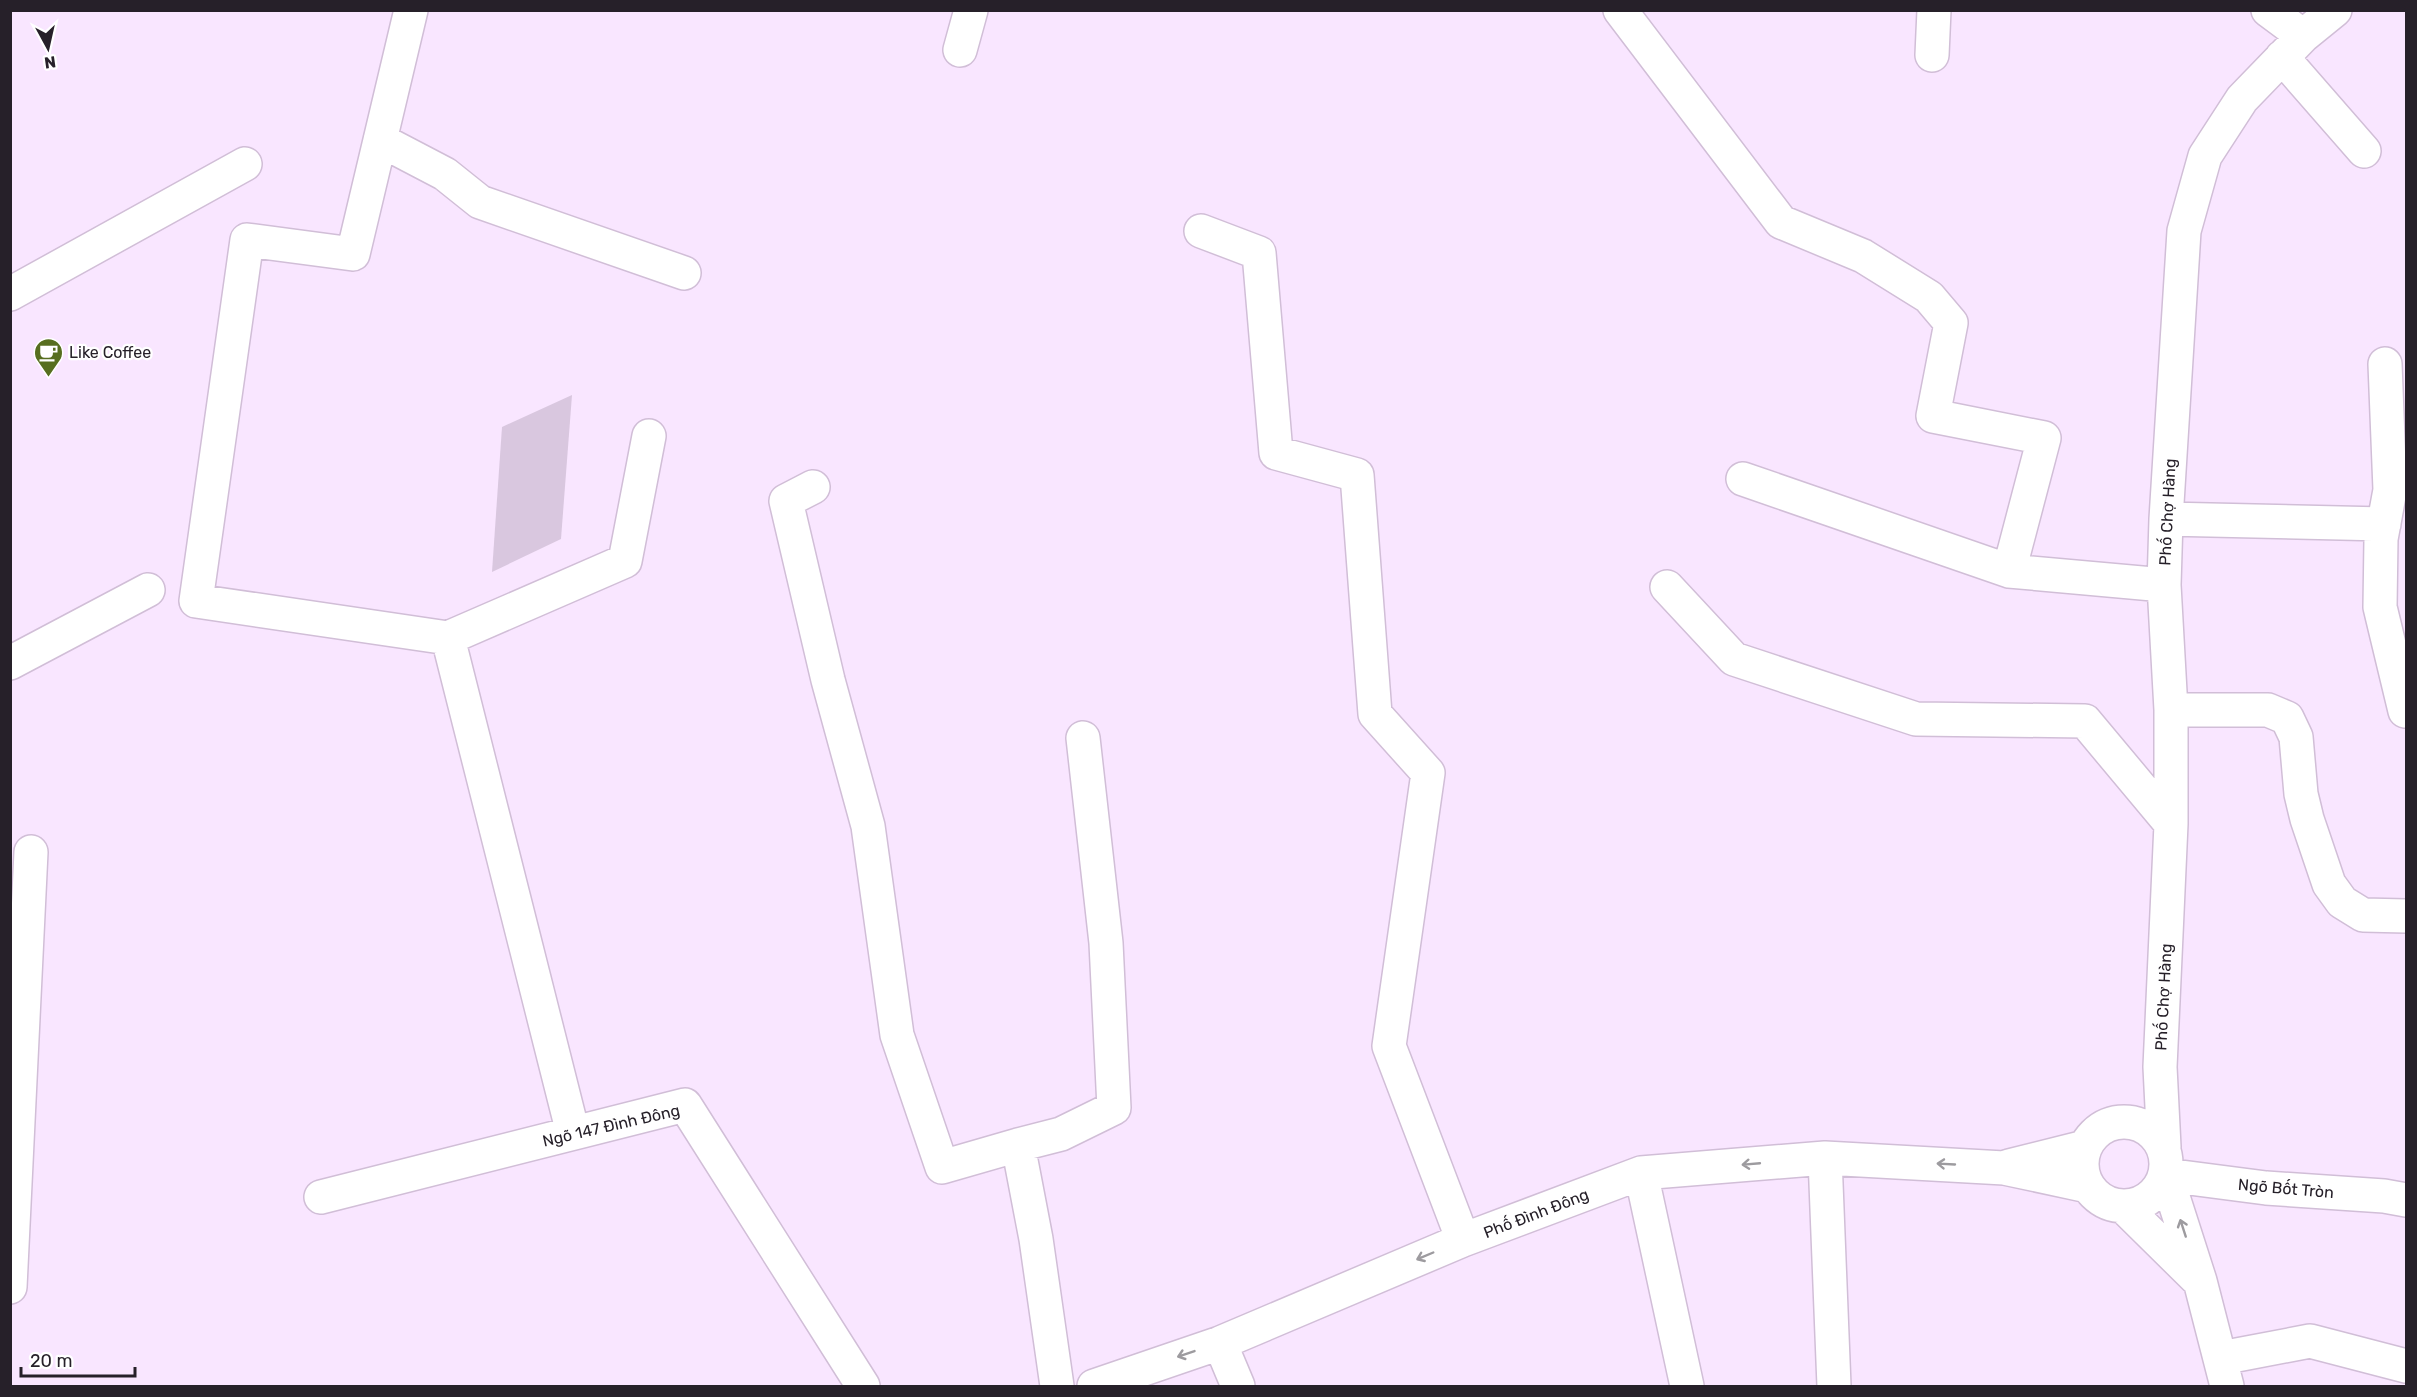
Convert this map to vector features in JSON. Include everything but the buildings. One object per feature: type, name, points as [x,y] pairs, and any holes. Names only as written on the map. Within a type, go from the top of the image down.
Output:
[{"type":"street","points":[[411,10],[353,254],[247,240],[196,601],[448,638],[625,561],[649,436]]},
{"type":"street","points":[[960,50],[971,10]]},
{"type":"street","points":[[1620,10],[1781,222],[1863,256],[1929,297],[1951,323],[1933,416],[2044,438],[2009,571]]},
{"type":"street","points":[[1932,55],[1934,10]]},
{"type":"street","points":[[2268,10],[2364,151]]},
{"type":"street","name":"Phố Chợ Hàng","points":[[2164,1161],[2160,1067],[2171,824],[2171,710],[2163,585],[2184,231],[2205,156],[2242,99],[2292,46],[2336,10]]},
{"type":"street","points":[[380,140],[445,174],[480,201],[684,273]]},
{"type":"street","points":[[10,294],[245,164]]},
{"type":"street","points":[[1201,231],[1259,253],[1276,453],[1357,475],[1375,714],[1428,773],[1389,1046],[1463,1240]]},
{"type":"street","points":[[2385,364],[2390,490],[2381,539],[2380,607],[2404,711]]},
{"type":"street","points":[[1743,479],[2009,571],[2163,585]]},
{"type":"street","points":[[813,487],[786,501],[828,680],[867,826],[897,1035],[942,1167],[1061,1134],[1114,1108],[1106,943],[1083,738]]},
{"type":"street","points":[[2166,519],[2384,524]]},
{"type":"street","points":[[1667,587],[1734,659],[1916,719],[2085,721],[2171,824]]},
{"type":"street","points":[[10,663],[148,590]]},
{"type":"street","points":[[448,638],[573,1133]]},
{"type":"street","points":[[2171,710],[2268,710],[2287,718],[2296,737],[2301,794],[2307,819],[2329,884],[2342,902],[2363,915],[2406,916]]},
{"type":"street","points":[[10,1287],[31,852]]},
{"type":"street","name":"Phố Chợ Hàng","points":[[2131,1122],[2160,1067]]},
{"type":"street","name":"Ngõ 147 Đình Đông","points":[[321,1197],[684,1105],[863,1386]]},
{"type":"street","points":[[2164,1161],[2160,1188],[2150,1198],[2137,1204],[2123,1206],[2110,1204],[2097,1197],[2088,1186],[2083,1174],[2082,1160],[2085,1147],[2093,1135],[2104,1126],[2117,1122],[2131,1122],[2145,1126],[2156,1135],[2164,1161],[2200,1281],[2224,1372],[2310,1341],[2406,1366]]},
{"type":"street","points":[[1018,1145],[1036,1239],[1057,1386]]},
{"type":"street","name":"Phố Đình Đông","points":[[2004,1168],[2085,1147]]},
{"type":"street","points":[[1825,1158],[1834,1386]]},
{"type":"street","name":"Phố Đình Đông","points":[[1094,1386],[1220,1343],[1463,1240],[1641,1173],[1825,1158],[2004,1168],[2088,1186]]},
{"type":"street","name":"Ngõ Bốt Tròn","points":[[2164,1161],[2266,1188],[2384,1196],[2406,1200]]},
{"type":"street","points":[[1641,1173],[1687,1386]]},
{"type":"street","points":[[2123,1206],[2200,1281]]},
{"type":"street","points":[[1220,1343],[1238,1386]]},
{"type":"place","name":"Like Coffee","points":[[48,378]]}]
